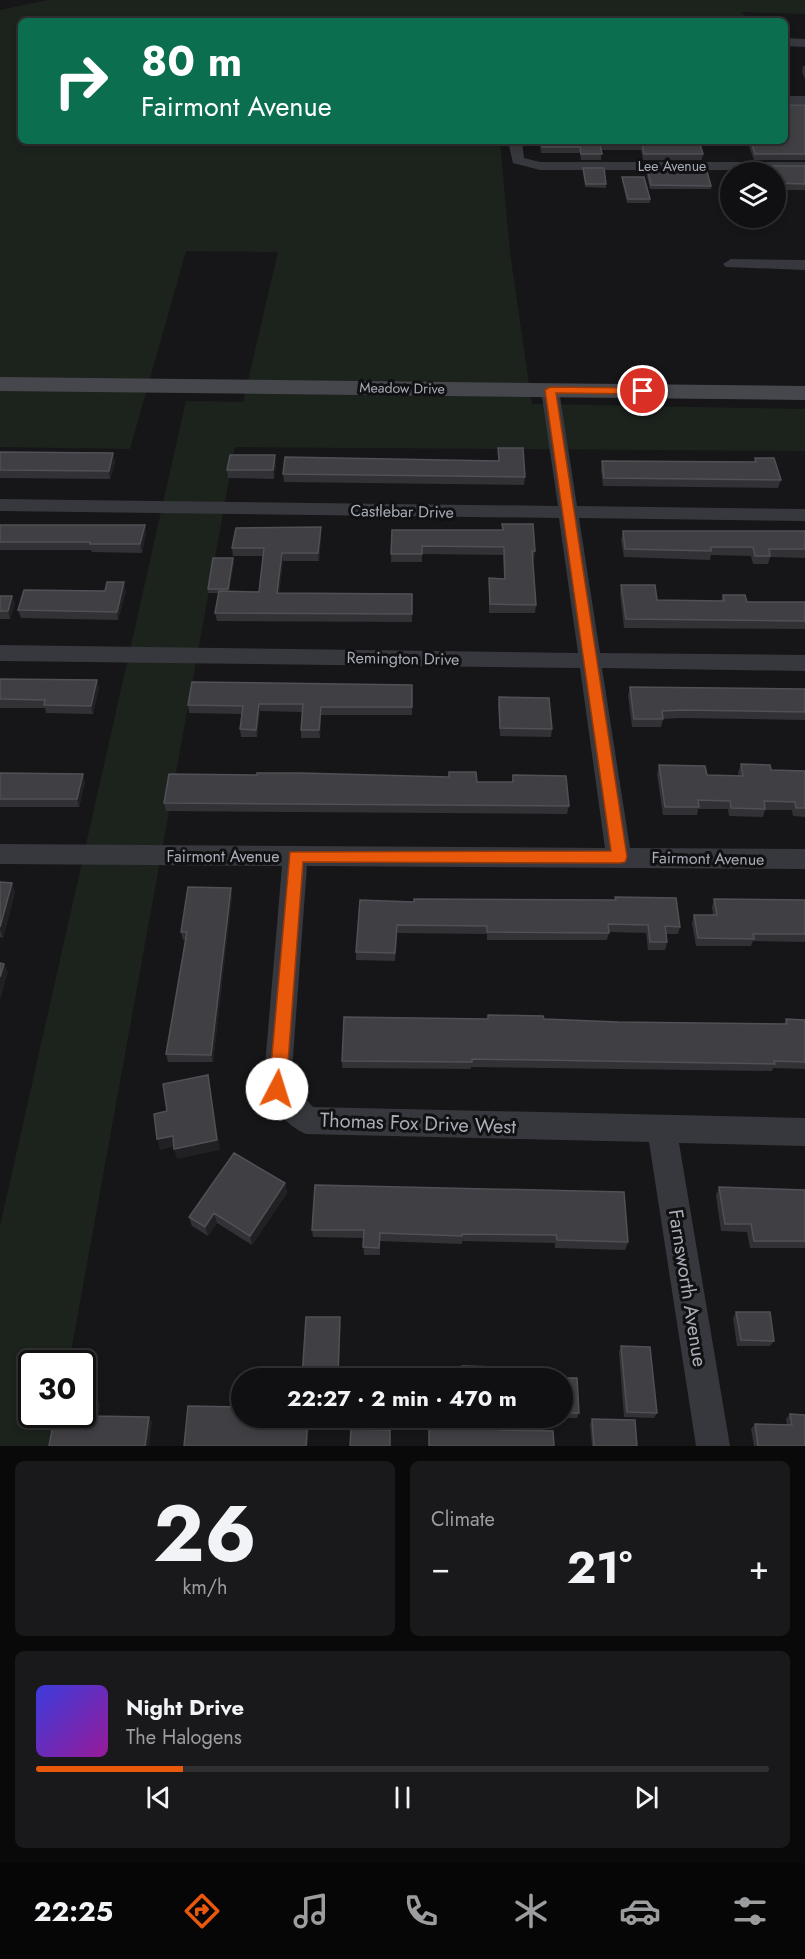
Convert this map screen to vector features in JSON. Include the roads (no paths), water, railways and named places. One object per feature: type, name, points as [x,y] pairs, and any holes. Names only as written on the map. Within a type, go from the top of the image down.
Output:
[{"type":"street","points":[[788,42],[805,43]]},
{"type":"street","points":[[788,100],[805,100]]},
{"type":"street","name":"Lee Avenue","points":[[515,144],[518,160],[540,166],[805,166]]},
{"type":"street","points":[[730,264],[805,265]]},
{"type":"street","name":"Meadow Drive","points":[[0,384],[805,393]]},
{"type":"street","points":[[550,390],[620,857]]},
{"type":"street","name":"Castlebar Drive","points":[[0,505],[805,515]]},
{"type":"street","name":"Remington Drive","points":[[0,653],[805,663]]},
{"type":"street","name":"Fairmont Avenue","points":[[0,854],[805,859]]},
{"type":"street","name":"Thomas Fox Drive West","points":[[296,856],[277,1089],[306,1120],[805,1132]]},
{"type":"street","name":"Farnsworth Avenue","points":[[662,1130],[713,1446]]}]
